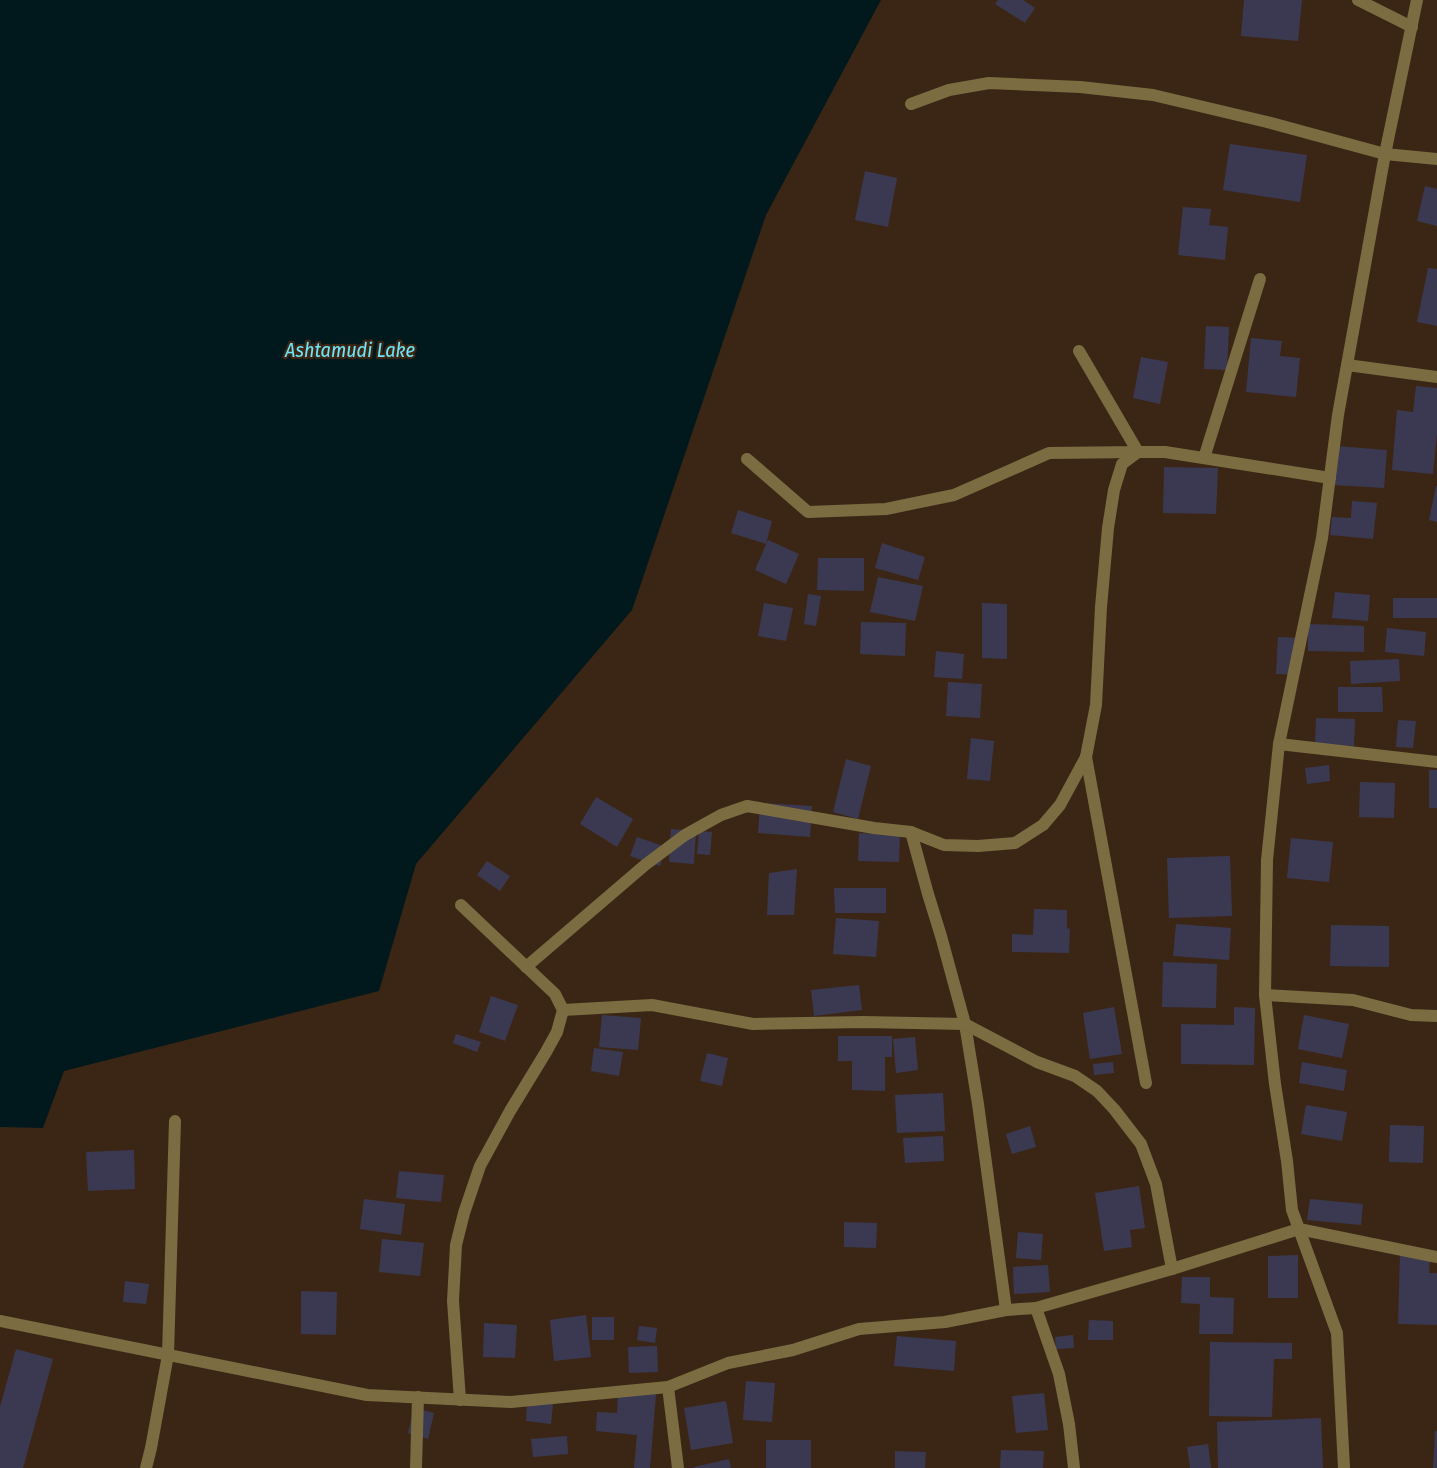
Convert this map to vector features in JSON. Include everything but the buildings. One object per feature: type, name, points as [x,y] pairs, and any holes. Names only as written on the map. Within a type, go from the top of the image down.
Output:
[{"type":"street","points":[[1358,0],[1412,27]]},
{"type":"street","points":[[1344,1468],[1337,1333],[1292,1210],[1275,1084],[1265,994],[1267,860],[1279,744],[1322,538],[1338,415],[1385,154],[1417,0]]},
{"type":"street","points":[[911,104],[949,90],[989,83],[1080,87],[1153,95],[1268,122],[1385,154],[1437,159]]},
{"type":"street","points":[[1204,458],[1260,279]]},
{"type":"street","points":[[1079,351],[1138,452]]},
{"type":"street","points":[[1347,365],[1437,377]]},
{"type":"street","points":[[526,967],[645,865],[686,835],[721,815],[747,806],[874,828],[911,832],[944,845],[978,846],[1015,843],[1043,825],[1060,805],[1086,757],[1096,705],[1101,607],[1114,490],[1122,464],[1138,452]]},
{"type":"street","points":[[747,459],[808,512],[886,509],[954,495],[1049,453],[1166,452],[1330,478]]},
{"type":"street","points":[[1279,744],[1437,762]]},
{"type":"street","points":[[1086,757],[1146,1083]]},
{"type":"street","points":[[911,832],[965,1023],[980,1115],[1006,1310]]},
{"type":"street","points":[[460,1400],[453,1301],[456,1245],[464,1213],[480,1166],[556,1032],[563,1010],[555,994],[461,906]]},
{"type":"street","points":[[1265,994],[1353,1000],[1411,1015],[1437,1016]]},
{"type":"street","points":[[563,1010],[652,1005],[753,1024],[965,1023],[1037,1062],[1076,1076],[1097,1091],[1114,1108],[1141,1144],[1156,1184],[1172,1269]]},
{"type":"street","points":[[146,1468],[152,1448],[168,1355],[175,1121]]},
{"type":"street","points":[[0,1321],[367,1395],[511,1402],[668,1387],[728,1363],[793,1350],[859,1329],[945,1322],[1006,1310],[1036,1308],[1299,1229],[1437,1257]]},
{"type":"street","points":[[1036,1308],[1059,1374],[1069,1424],[1074,1468]]},
{"type":"street","points":[[668,1387],[678,1468]]},
{"type":"street","points":[[417,1468],[418,1397]]},
{"type":"water","name":"Ashtamudi Lake","points":[[0,0],[881,0],[766,215],[632,610],[416,864],[379,991],[64,1071],[43,1128],[0,1127]]}]
